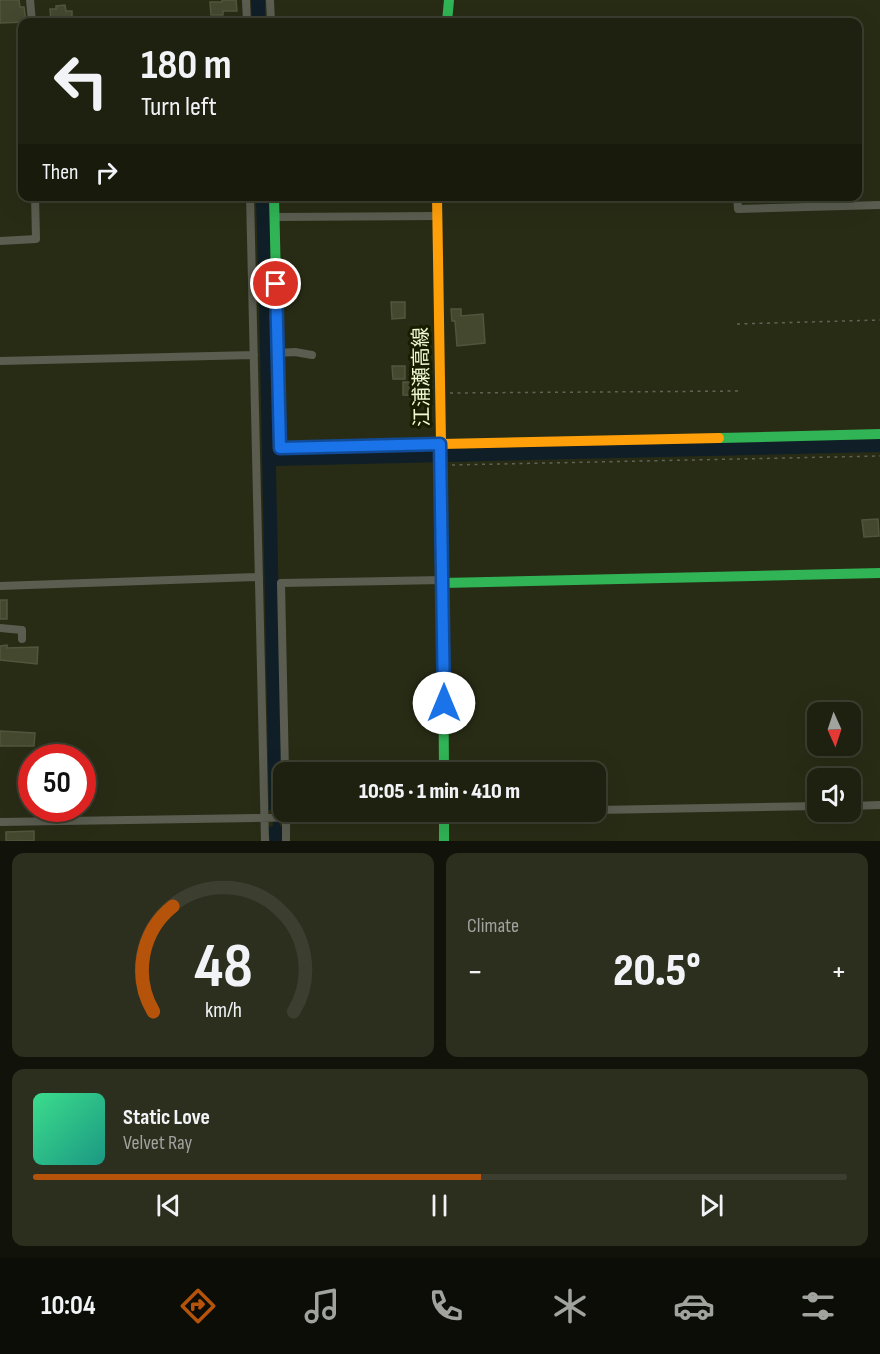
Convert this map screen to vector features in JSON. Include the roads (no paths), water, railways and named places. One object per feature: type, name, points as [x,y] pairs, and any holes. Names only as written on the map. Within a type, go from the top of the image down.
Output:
[{"type":"street","points":[[30,0],[32,18]]},
{"type":"street","points":[[246,0],[247,18]]},
{"type":"street","points":[[270,0],[271,18]]},
{"type":"street","points":[[447,18],[449,0]]},
{"type":"street","points":[[0,240],[36,239],[35,201]]},
{"type":"street","points":[[251,201],[278,353],[280,448],[880,434]]},
{"type":"street","points":[[265,841],[267,819],[254,355],[275,217],[274,201]]},
{"type":"street","name":"江浦瀬高線","points":[[437,201],[440,446],[444,465],[444,762]]},
{"type":"street","points":[[737,201],[738,209],[880,205]]},
{"type":"street","points":[[275,217],[437,216]]},
{"type":"street","points":[[278,353],[294,352],[312,355]]},
{"type":"street","points":[[0,361],[254,355]]},
{"type":"street","points":[[285,762],[281,583],[880,573]]},
{"type":"street","points":[[0,586],[259,578]]},
{"type":"street","points":[[0,628],[22,630],[22,639]]},
{"type":"street","points":[[861,806],[880,805]]},
{"type":"street","points":[[606,810],[807,806]]},
{"type":"street","points":[[0,822],[273,818]]},
{"type":"street","points":[[285,822],[286,841]]},
{"type":"street","points":[[444,822],[444,841]]},
{"type":"water","points":[[251,0],[265,0],[265,18],[252,18]]},
{"type":"water","points":[[256,201],[269,201],[275,453],[880,439],[880,452],[276,466],[282,762],[273,762],[273,822],[280,822],[280,826],[283,827],[283,841],[270,841],[268,827],[273,826],[272,810],[268,810],[259,301],[261,291],[258,271]]}]
